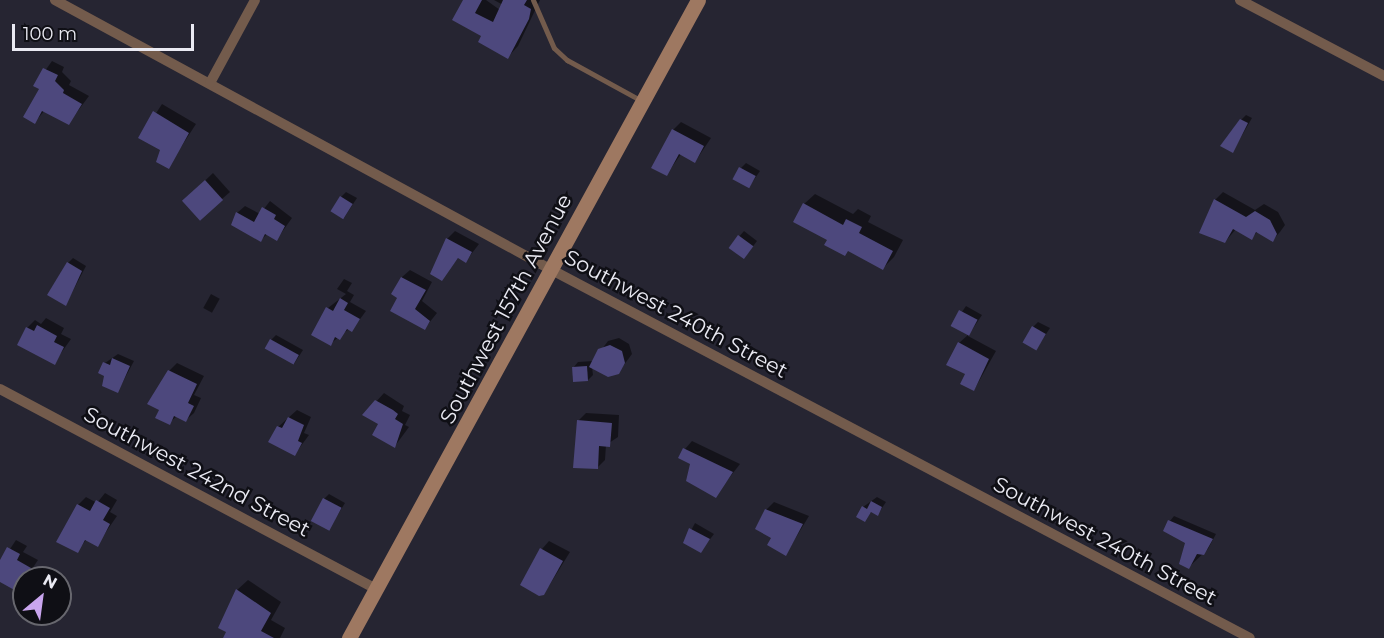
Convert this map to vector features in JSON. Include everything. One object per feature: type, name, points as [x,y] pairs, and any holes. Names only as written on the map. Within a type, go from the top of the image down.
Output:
[{"type":"street","name":"Southwest 240th Street","points":[[55,0],[550,269],[1250,638]]},
{"type":"street","points":[[210,83],[255,0]]},
{"type":"street","name":"Southwest 157th Avenue","points":[[349,638],[698,0]]},
{"type":"street","points":[[1240,0],[1384,76]]},
{"type":"street","name":"Southwest 242nd Street","points":[[0,389],[376,589]]},
{"type":"lane","points":[[533,0],[554,48],[567,60],[642,101]]},
{"type":"building","points":[[463,0],[482,0],[475,13],[493,22],[503,0],[527,0],[524,5],[531,9],[529,19],[508,59],[478,42],[481,36],[452,20]]},
{"type":"building","points":[[43,68],[58,75],[55,81],[64,90],[63,93],[82,104],[69,125],[42,111],[35,124],[23,117],[39,89],[33,86]]},
{"type":"building","points":[[153,111],[189,133],[169,169],[156,162],[160,150],[138,138]]},
{"type":"building","points":[[1240,119],[1248,123],[1233,153],[1220,146]]},
{"type":"building","points":[[672,129],[704,146],[695,163],[679,154],[667,176],[651,168]]},
{"type":"building","points":[[739,167],[756,176],[749,188],[732,179]]},
{"type":"building","points":[[205,180],[223,200],[200,221],[182,201]]},
{"type":"building","points":[[340,196],[353,204],[343,219],[330,211]]},
{"type":"building","points":[[1214,199],[1246,217],[1255,211],[1270,220],[1277,234],[1273,242],[1256,232],[1252,240],[1233,229],[1225,243],[1199,233]]},
{"type":"building","points":[[803,203],[843,225],[846,219],[862,227],[859,233],[893,251],[883,270],[848,251],[845,256],[824,245],[827,240],[793,222]]},
{"type":"building","points":[[262,207],[276,215],[274,219],[285,226],[277,241],[265,234],[261,242],[231,225],[236,212],[254,222]]},
{"type":"building","points":[[738,235],[753,246],[744,259],[729,248]]},
{"type":"building","points":[[446,238],[472,252],[466,263],[458,258],[442,281],[430,274]]},
{"type":"building","points":[[67,262],[82,271],[66,306],[47,295]]},
{"type":"building","points":[[401,277],[426,290],[415,309],[430,321],[425,330],[390,311],[397,298],[391,294]]},
{"type":"building","points":[[340,298],[348,303],[344,310],[360,319],[352,332],[347,329],[340,340],[335,337],[331,346],[311,335],[326,307],[333,311]]},
{"type":"building","points":[[959,310],[978,320],[969,336],[951,326]]},
{"type":"building","points":[[37,325],[57,336],[54,342],[64,347],[55,365],[17,345],[26,327],[34,331]]},
{"type":"building","points":[[1032,326],[1046,334],[1036,350],[1022,342]]},
{"type":"building","points":[[270,339],[299,355],[294,365],[265,349]]},
{"type":"building","points":[[958,342],[989,359],[974,391],[960,384],[965,374],[946,365]]},
{"type":"building","points":[[610,345],[622,351],[625,363],[619,374],[608,377],[589,367],[598,349]]},
{"type":"building","points":[[112,358],[130,366],[118,393],[102,386],[104,376],[98,373],[103,362],[110,365]]},
{"type":"building","points":[[587,366],[588,381],[573,382],[572,367]]},
{"type":"building","points":[[168,370],[197,384],[188,403],[194,406],[186,422],[174,416],[170,425],[155,418],[159,410],[147,404]]},
{"type":"building","points":[[375,400],[398,414],[395,419],[403,424],[395,448],[372,435],[378,424],[362,415]]},
{"type":"building","points":[[288,417],[304,425],[298,441],[302,443],[295,456],[268,442],[277,426],[282,428]]},
{"type":"building","points":[[577,420],[612,423],[610,447],[599,446],[598,469],[573,468]]},
{"type":"building","points":[[683,448],[733,472],[716,498],[686,481],[690,464],[678,458]]},
{"type":"building","points":[[323,498],[342,508],[329,531],[311,521]]},
{"type":"building","points":[[96,500],[110,508],[103,520],[110,524],[98,547],[85,540],[78,553],[56,542],[77,504],[90,511]]},
{"type":"building","points":[[871,501],[882,507],[878,516],[871,512],[865,522],[856,517],[862,506],[867,509]]},
{"type":"building","points":[[765,509],[803,524],[786,556],[767,545],[771,538],[755,529]]},
{"type":"building","points":[[1168,520],[1213,539],[1204,555],[1197,554],[1189,569],[1179,564],[1185,543],[1163,531]]},
{"type":"building","points":[[689,528],[710,539],[701,553],[683,543]]},
{"type":"building","points":[[7,547],[20,554],[17,560],[28,566],[12,566],[12,589],[0,582],[0,560]]},
{"type":"building","points":[[540,548],[563,561],[544,595],[539,596],[520,585]]},
{"type":"building","points":[[236,589],[271,613],[261,631],[274,638],[223,638],[226,632],[218,628]]}]
